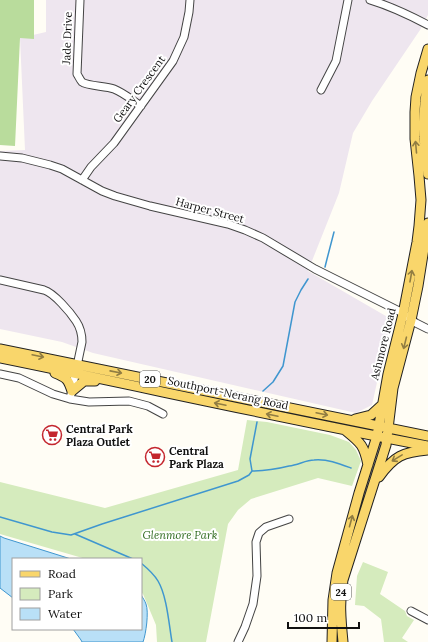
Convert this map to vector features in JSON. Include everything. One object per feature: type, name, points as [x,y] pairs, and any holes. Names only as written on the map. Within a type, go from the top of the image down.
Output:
[{"type":"main road","name":"Ashmore Road","points":[[343,642],[340,613],[343,580],[386,445],[387,438],[384,427],[387,407],[393,388],[407,317],[421,200],[415,139],[416,97],[428,49]]},
{"type":"main road","points":[[428,80],[423,118],[424,147],[428,174]]},
{"type":"main road","name":"Ashmore Road","points":[[407,317],[418,286],[428,223]]},
{"type":"main road","name":"Southport-Nerang Road","points":[[0,349],[77,369],[222,393],[428,436]]},
{"type":"main road","name":"Southport-Nerang Road","points":[[0,358],[43,367],[77,369],[106,380],[290,419],[428,446]]},
{"type":"main road","points":[[43,367],[66,378],[69,382],[71,395]]},
{"type":"main road","points":[[71,395],[84,381],[91,380],[100,382],[106,380]]},
{"type":"main road","points":[[351,420],[371,416],[387,407],[402,431]]},
{"type":"main road","name":"Ashmore Road","points":[[332,642],[333,600],[337,573],[359,493],[377,436],[384,427]]},
{"type":"main road","points":[[345,430],[359,442],[366,454],[368,466]]},
{"type":"main road","points":[[375,481],[386,467],[398,456],[428,450]]},
{"type":"street","name":"Jade Drive","points":[[80,0],[77,74],[81,81],[87,84],[114,89],[126,95],[141,106]]},
{"type":"street","name":"Geary Crescent","points":[[82,180],[91,167],[114,143],[173,61],[184,37],[190,0]]},
{"type":"street","points":[[321,90],[336,60],[348,0]]},
{"type":"street","points":[[370,0],[411,15],[428,25]]},
{"type":"street","name":"Harper Street","points":[[0,156],[39,161],[62,169],[102,191],[132,202],[228,224],[245,230],[263,238],[315,269],[428,329]]},
{"type":"street","points":[[0,280],[50,292],[76,321],[81,334],[82,342],[71,395]]},
{"type":"street","points":[[0,374],[23,380],[53,394],[71,395],[89,402],[129,401],[148,406],[163,414]]},
{"type":"street","points":[[238,642],[253,604],[257,576],[256,542],[259,533],[266,527],[288,518]]},
{"type":"street","points":[[410,611],[428,620]]},
{"type":"shaded area","points":[[46,0],[428,0],[428,15],[420,30],[372,101],[353,133],[339,193],[308,271],[391,319],[372,405],[356,413],[93,353],[62,342],[0,329],[0,151],[25,150],[20,38],[46,32]]},
{"type":"green space","points":[[0,0],[34,0],[34,39],[20,38],[15,146],[0,145]]},
{"type":"green space","name":"Glenmore Park","points":[[247,420],[267,422],[330,435],[349,442],[356,450],[361,461],[352,486],[318,478],[251,499],[238,510],[228,524],[206,642],[157,642],[156,625],[142,593],[142,558],[83,558],[0,534],[0,482],[105,508],[238,470]]},
{"type":"green space","points":[[363,562],[388,572],[380,594],[405,611],[407,616],[414,620],[402,638],[408,642],[384,642],[381,619],[364,606],[355,605],[357,576]]},
{"type":"water","points":[[0,536],[68,558],[12,558],[12,597],[0,588]]},
{"type":"water","points":[[142,596],[145,601],[147,617],[143,642],[82,642],[74,630],[142,630]]},
{"type":"waterway","points":[[325,267],[334,232]]},
{"type":"waterway","points":[[263,391],[273,382],[283,366],[295,302],[308,279]]},
{"type":"waterway","points":[[0,517],[52,532],[71,535],[238,481],[249,475],[252,471],[250,459],[257,422]]},
{"type":"waterway","points":[[252,471],[275,469],[314,460],[328,461],[351,468]]},
{"type":"waterway","points":[[75,534],[131,558]]},
{"type":"waterway","points":[[142,564],[158,581],[164,594],[172,642]]},
{"type":"place","name":"Central Park Plaza Outlet","points":[[52,435]]},
{"type":"place","name":"Central Park Plaza","points":[[155,457]]}]
